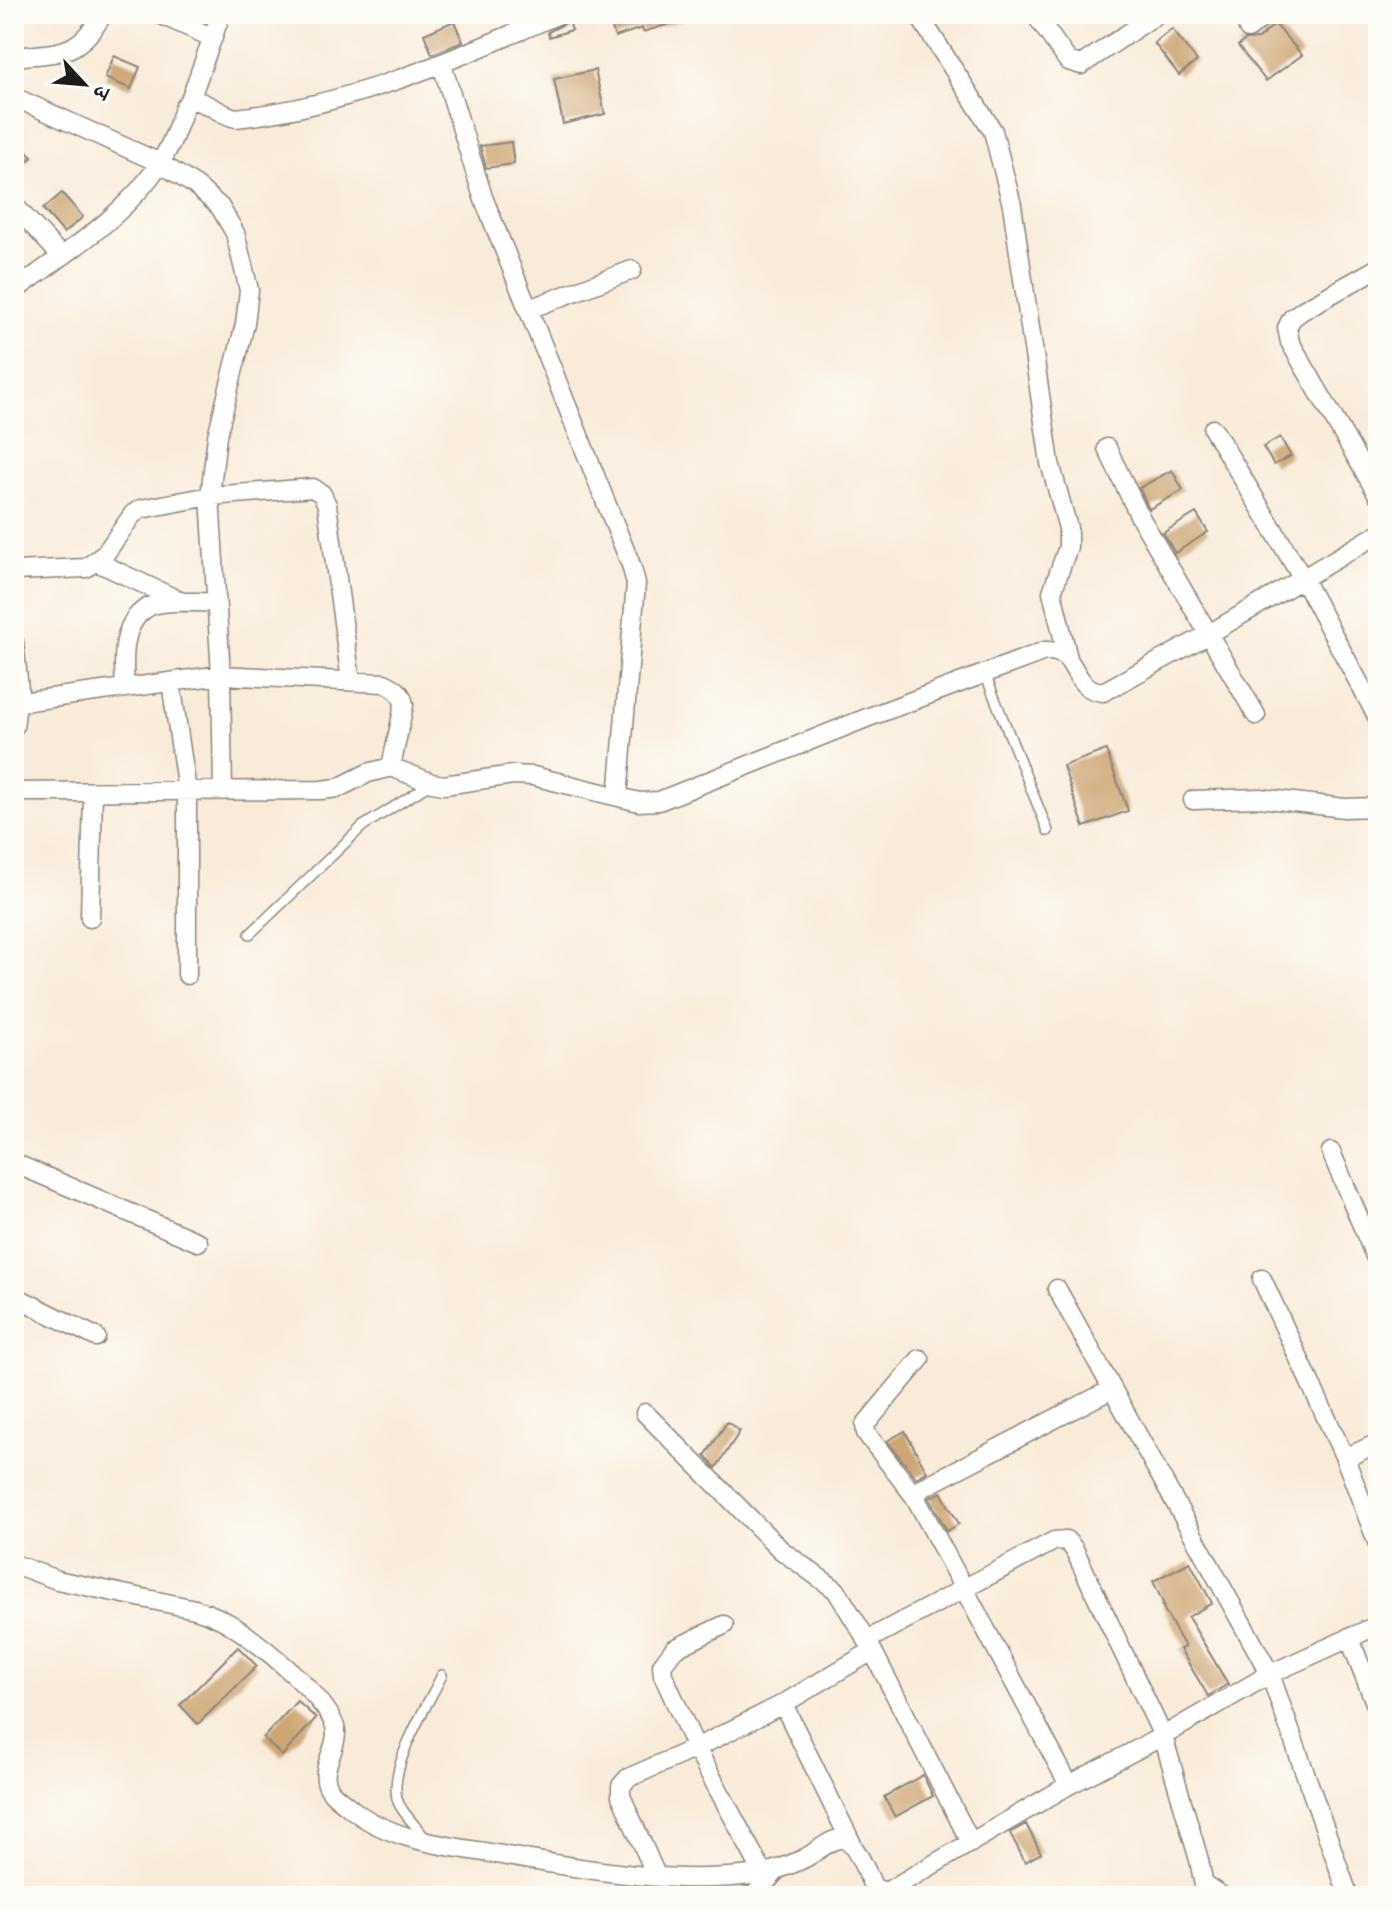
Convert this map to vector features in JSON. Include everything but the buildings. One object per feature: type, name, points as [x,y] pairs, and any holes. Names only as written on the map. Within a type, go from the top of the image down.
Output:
[{"type":"street","points":[[14,57],[76,47],[85,40],[103,14]]},
{"type":"street","points":[[159,14],[213,38]]},
{"type":"street","points":[[14,291],[118,211],[160,163],[190,100],[221,14]]},
{"type":"street","points":[[190,100],[236,118],[316,104],[442,65],[559,14]]},
{"type":"street","points":[[918,14],[993,131],[1012,205],[1050,463],[1068,528],[1068,547],[1052,592],[1068,658],[1081,683],[1092,691],[1103,692],[1209,634],[1378,534]]},
{"type":"street","points":[[1035,14],[1068,61],[1081,65],[1157,14]]},
{"type":"street","points":[[1248,29],[1267,14]]},
{"type":"street","points":[[442,65],[483,197],[636,583],[618,797]]},
{"type":"street","points":[[14,97],[160,163],[196,186],[220,207],[235,233],[249,290],[245,324],[217,436],[210,496],[221,675],[223,791]]},
{"type":"street","points":[[14,205],[61,256]]},
{"type":"street","points":[[529,309],[632,270]]},
{"type":"street","points":[[1376,273],[1303,310],[1292,318],[1287,328],[1290,342],[1378,495]]},
{"type":"street","points":[[1213,429],[1303,579],[1378,718]]},
{"type":"street","points":[[1107,448],[1140,517],[1256,715]]},
{"type":"street","points":[[14,571],[86,568],[97,562],[133,514],[141,509],[210,496],[313,488],[322,494],[327,505],[351,681]]},
{"type":"street","points":[[97,562],[184,603]]},
{"type":"street","points":[[125,688],[122,653],[135,621],[154,605],[216,602]]},
{"type":"street","points":[[14,642],[19,689],[14,727]]},
{"type":"street","points":[[14,792],[338,788],[368,773],[396,768],[425,781],[444,785],[513,775],[533,776],[639,802],[659,801],[1045,651],[1056,650],[1068,658]]},
{"type":"street","points":[[16,703],[221,675],[384,683],[395,688],[402,697],[403,718],[396,768]]},
{"type":"street","points":[[171,682],[187,791],[187,975]]},
{"type":"street","points":[[90,918],[93,792]]},
{"type":"street","points":[[1193,800],[1260,798],[1344,808],[1378,807]]},
{"type":"street","points":[[1331,1152],[1378,1263]]},
{"type":"street","points":[[14,1163],[198,1242]]},
{"type":"street","points":[[1262,1279],[1345,1458],[1378,1544]]},
{"type":"street","points":[[1057,1289],[1270,1674],[1348,1894]]},
{"type":"street","points":[[14,1296],[96,1337]]},
{"type":"street","points":[[920,1359],[865,1425],[866,1433],[915,1497],[1069,1785]]},
{"type":"street","points":[[915,1497],[922,1488],[1112,1389]]},
{"type":"street","points":[[645,1413],[781,1550],[836,1590],[870,1646],[971,1843]]},
{"type":"street","points":[[1345,1458],[1378,1443]]},
{"type":"street","points":[[656,1875],[621,1796],[621,1786],[636,1773],[696,1748],[783,1704],[963,1589],[1054,1541],[1066,1540],[1074,1549],[1163,1736],[1206,1890],[1222,1896]]},
{"type":"street","points":[[14,1564],[57,1580],[195,1609],[234,1627],[311,1690],[327,1708],[337,1737],[326,1769],[330,1791],[356,1813],[384,1830],[528,1859],[628,1874],[656,1875],[737,1876],[771,1871],[806,1858],[837,1839],[846,1839],[852,1844]]},
{"type":"street","points":[[724,1625],[674,1649],[662,1665],[663,1675],[696,1748],[771,1871]]},
{"type":"street","points":[[783,1704],[874,1888],[882,1894],[1069,1785],[1163,1736],[1270,1674],[1378,1625]]},
{"type":"street","points":[[1349,1637],[1378,1710]]},
{"type":"street","points":[[753,1896],[771,1871]]},
{"type":"lane","points":[[985,674],[1048,831]]},
{"type":"lane","points":[[250,934],[363,826],[425,781]]},
{"type":"lane","points":[[428,1841],[399,1805],[395,1778],[401,1759],[442,1675]]}]
